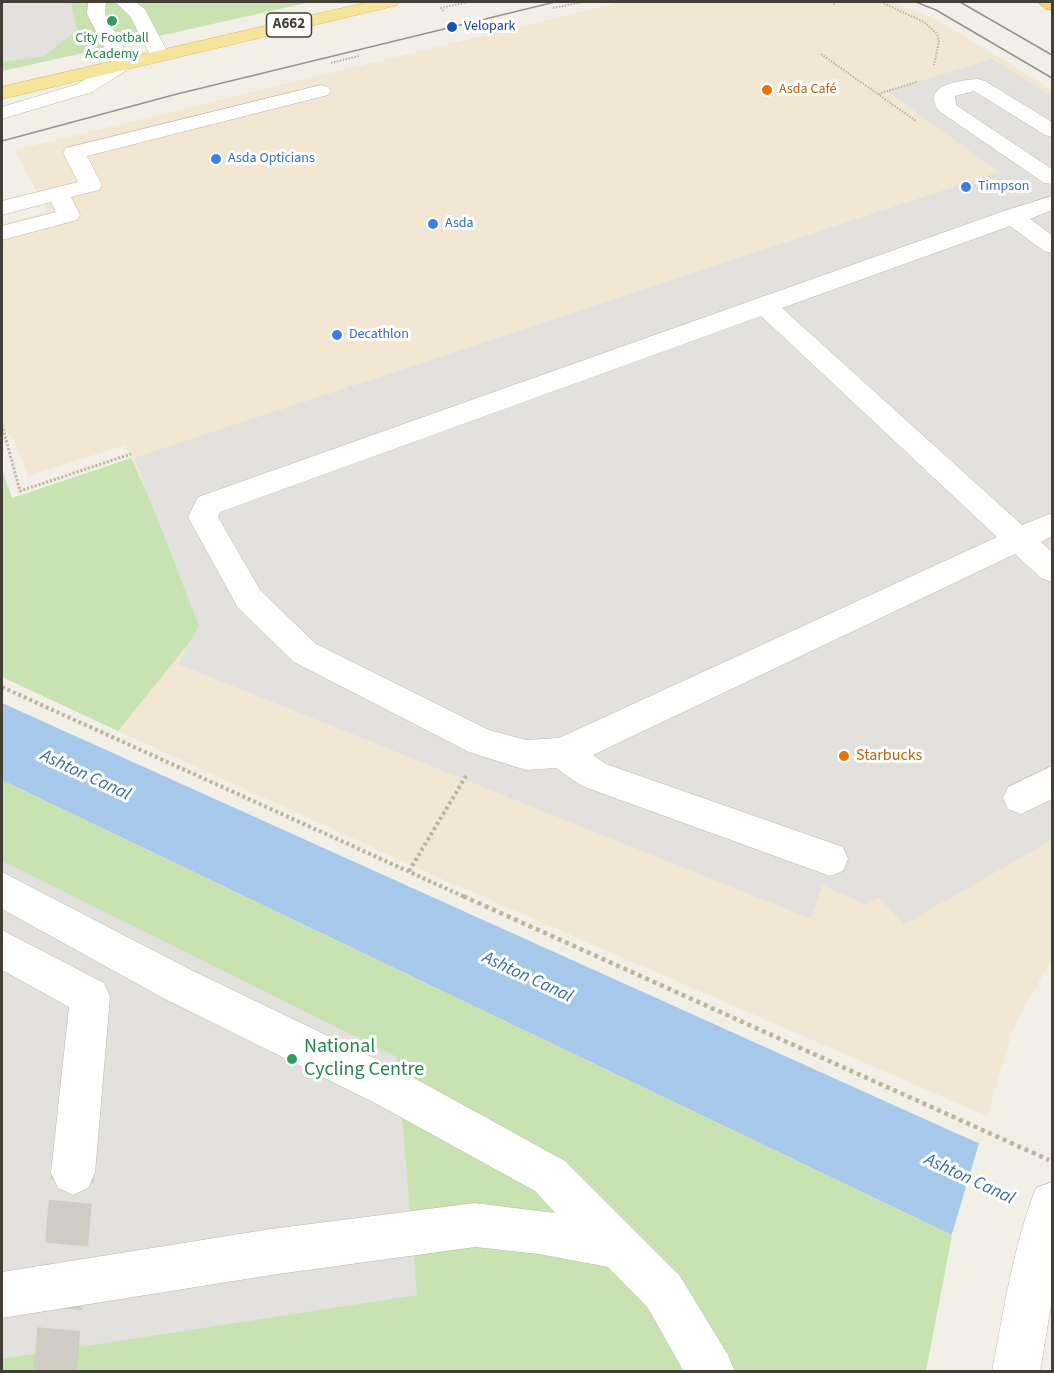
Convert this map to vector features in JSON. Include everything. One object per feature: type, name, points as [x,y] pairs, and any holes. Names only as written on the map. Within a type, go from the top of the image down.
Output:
[{"type":"highway","points":[[1047,2],[1053,5]]},
{"type":"main road","name":"A662","points":[[2,93],[390,2]]},
{"type":"street","points":[[2,113],[85,88],[123,63],[96,14],[97,2]]},
{"type":"street","points":[[124,2],[138,12],[159,55]]},
{"type":"street","points":[[1053,131],[978,85],[962,86],[945,93],[946,107],[1053,178]]},
{"type":"street","points":[[2,208],[91,185],[75,153],[321,91]]},
{"type":"street","points":[[2,233],[69,215],[58,193]]},
{"type":"street","points":[[1053,203],[208,505],[203,517],[249,599],[304,653],[481,742],[526,755],[562,753],[1053,524]]},
{"type":"street","points":[[1012,216],[1053,246]]},
{"type":"street","points":[[764,305],[1053,570]]},
{"type":"street","points":[[562,753],[594,775],[830,859]]},
{"type":"street","points":[[1021,798],[1053,781]]},
{"type":"street","points":[[2,890],[177,984],[390,1089],[550,1176],[664,1292],[711,1371]]},
{"type":"street","points":[[2,949],[90,997],[74,1173]]},
{"type":"street","points":[[1016,1371],[1034,1274],[1053,1204]]},
{"type":"street","points":[[2,1295],[272,1252],[475,1225],[539,1232],[621,1247]]},
{"type":"path","points":[[443,10],[441,8],[467,2]]},
{"type":"path","points":[[553,8],[583,2]]},
{"type":"path","points":[[881,2],[921,20],[933,29],[939,41],[933,67]]},
{"type":"path","points":[[821,54],[924,127]]},
{"type":"path","points":[[877,94],[920,81]]},
{"type":"path","points":[[2,425],[20,491],[131,454]]},
{"type":"path","points":[[2,687],[910,1099],[1053,1161]]},
{"type":"path","points":[[410,871],[465,779],[481,742]]},
{"type":"shaded area","points":[[2,2],[71,2],[77,30],[44,56],[2,62]]},
{"type":"shaded area","points":[[621,2],[891,2],[936,19],[1052,90],[1052,958],[1013,1029],[987,1116],[442,879],[118,731],[206,622],[125,445],[28,476],[12,435],[2,431],[2,224],[47,212],[15,150]]},
{"type":"shaded area","points":[[992,59],[1052,96],[1052,840],[904,924],[878,897],[866,905],[822,885],[811,919],[178,664],[199,626],[134,458],[999,172],[887,91]]},
{"type":"shaded area","points":[[2,861],[397,1057],[417,1295],[2,1359]]},
{"type":"green space","name":"City Football Academy","points":[[2,2],[311,2],[2,71]]},
{"type":"green space","points":[[131,458],[206,622],[118,731],[2,677],[2,470],[12,498]]},
{"type":"green space","name":"National Cycling Centre","points":[[2,780],[952,1235],[926,1371],[2,1371]]},
{"type":"water","name":"Ashton Canal","points":[[2,703],[1052,1175],[952,1235],[2,780]]},
{"type":"pier","points":[[980,1140],[1052,1172],[1052,1282],[951,1237]]},
{"type":"tunnel","points":[[55,1372],[73,1173]]},
{"type":"tram line","points":[[2,141],[177,94],[555,2]]},
{"type":"tram line","points":[[916,2],[936,10],[1052,78]]},
{"type":"tram line","points":[[960,2],[1052,55]]},
{"type":"place","name":"City Football Academy","points":[[112,21]]},
{"type":"place","name":"Velopark","points":[[452,27]]},
{"type":"place","name":"Asda Café","points":[[767,90]]},
{"type":"place","name":"Asda Opticians","points":[[216,159]]},
{"type":"place","name":"Timpson","points":[[966,187]]},
{"type":"place","name":"Asda","points":[[433,224]]},
{"type":"place","name":"Decathlon","points":[[337,335]]},
{"type":"place","name":"Starbucks","points":[[844,756]]},
{"type":"place","name":"National Cycling Centre","points":[[292,1059]]}]
